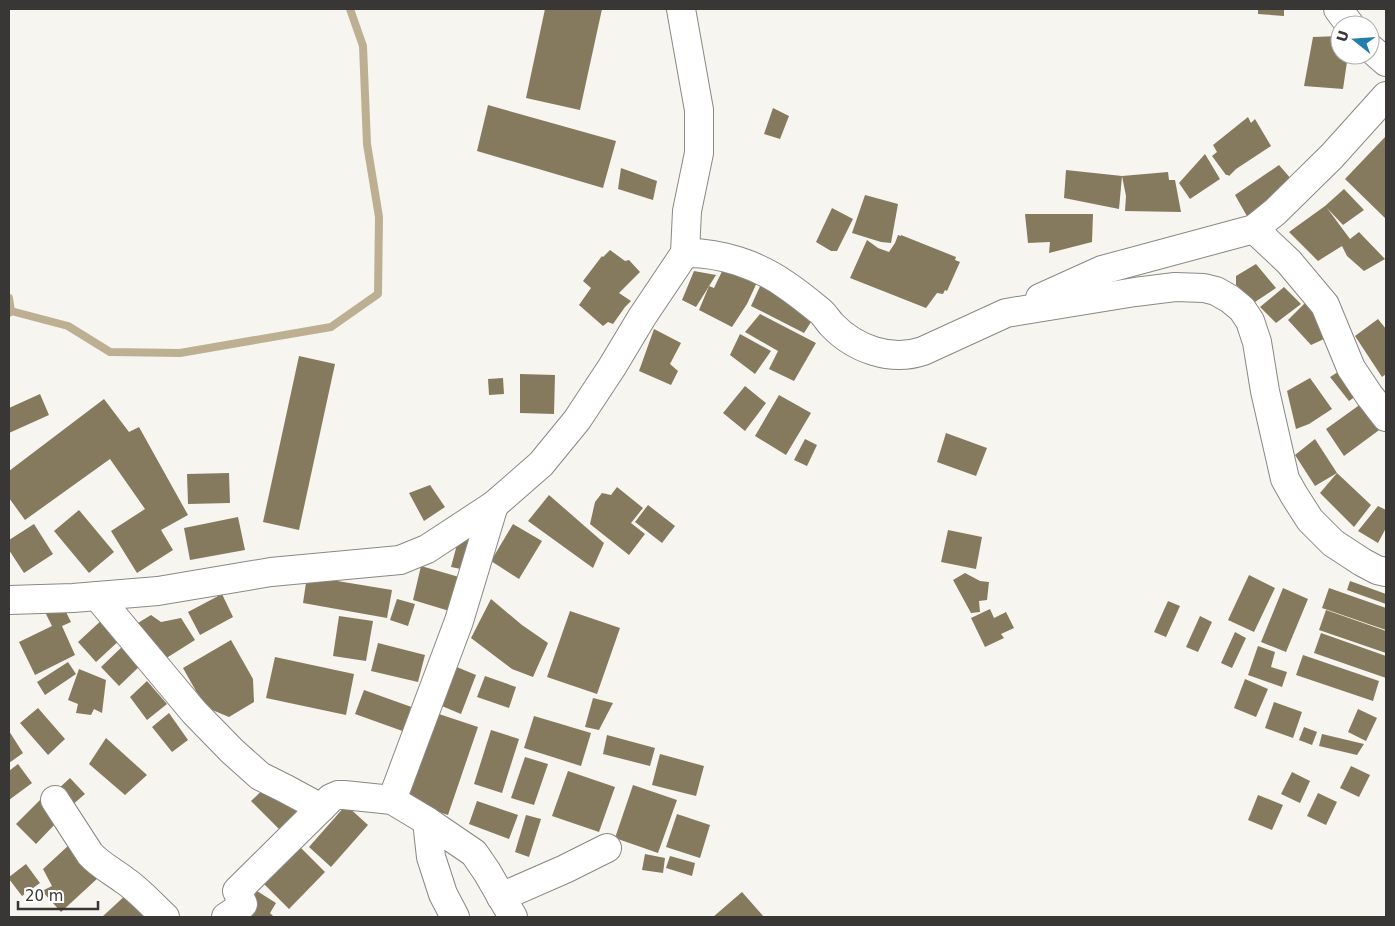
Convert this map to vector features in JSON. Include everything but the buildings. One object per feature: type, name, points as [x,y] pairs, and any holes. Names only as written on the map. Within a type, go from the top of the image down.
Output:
[{"type":"street","points":[[9,600],[73,598],[158,591],[271,572],[400,560],[426,549],[494,504],[541,464],[577,420],[685,253],[688,211],[699,153],[699,110],[681,9]]},
{"type":"street","points":[[685,253],[702,253],[718,256],[764,272],[786,284],[822,312],[833,326],[853,342],[870,351],[892,355],[915,354],[1102,270],[1254,229],[1275,212],[1332,156],[1386,96]]},
{"type":"street","points":[[1254,229],[1289,262],[1325,306],[1351,368],[1386,418]]},
{"type":"street","points":[[1006,313],[1175,287],[1210,289],[1230,299],[1242,309],[1254,330],[1264,391],[1285,479],[1310,520],[1333,543],[1362,562],[1377,570],[1386,572]]},
{"type":"street","points":[[392,800],[459,621],[494,504]]},
{"type":"street","points":[[97,596],[194,712],[238,756],[260,776],[321,808]]},
{"type":"street","points":[[226,917],[243,904],[237,891],[333,796],[338,795],[392,800],[427,821],[474,853],[507,907],[565,869],[607,848]]},
{"type":"street","points":[[55,800],[95,860],[125,880],[164,917]]},
{"type":"street","points":[[427,821],[432,857],[443,894],[455,917]]},
{"type":"waterway","points":[[9,313],[11,311],[68,326],[110,352],[180,353],[331,327],[378,294],[379,217],[367,144],[363,46],[350,9]]},
{"type":"waterway","points":[[9,298],[11,311]]}]
